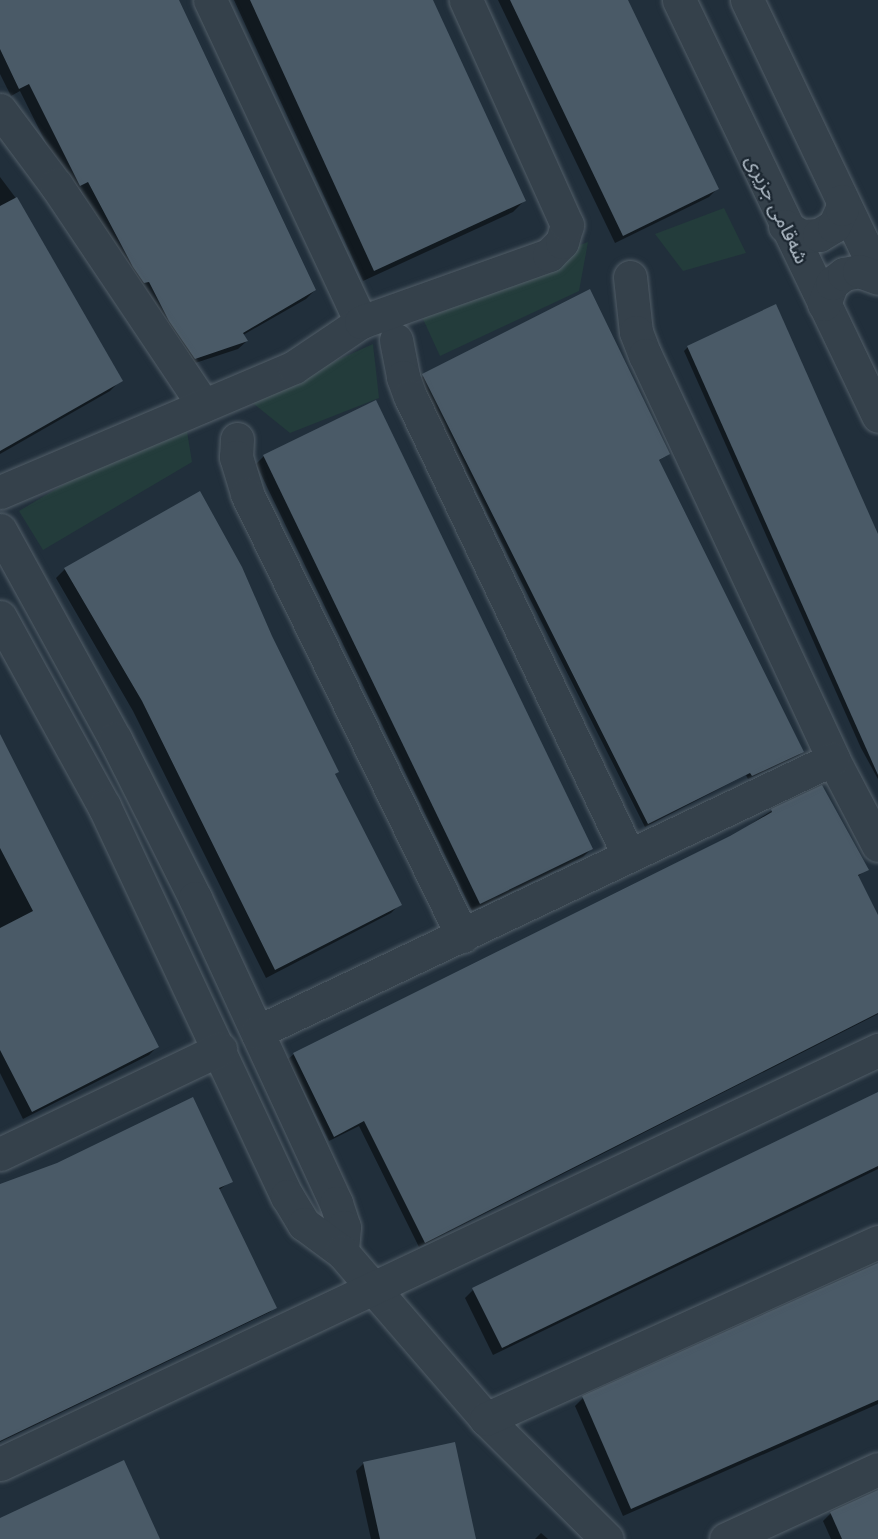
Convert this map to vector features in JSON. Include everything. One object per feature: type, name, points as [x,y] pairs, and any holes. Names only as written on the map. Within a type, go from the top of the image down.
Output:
[{"type":"street","points":[[210,0],[361,322]]},
{"type":"street","points":[[0,492],[294,367],[361,322],[549,255],[562,242],[567,225],[466,0]]},
{"type":"street","name":"شەقامی جزیری","points":[[679,0],[878,417]]},
{"type":"street","points":[[747,0],[878,276]]},
{"type":"street","points":[[0,110],[56,185],[203,405]]},
{"type":"street","points":[[785,226],[801,236],[819,235],[834,226],[839,218],[842,201]]},
{"type":"street","points":[[824,304],[832,283],[844,274],[859,271],[878,276]]},
{"type":"street","points":[[630,277],[636,332],[645,355],[833,759],[878,845]]},
{"type":"street","points":[[396,340],[403,377],[410,396],[630,856]]},
{"type":"street","points":[[237,439],[236,457],[247,494],[463,936]]},
{"type":"street","points":[[0,530],[115,739],[195,898],[336,1203],[344,1227],[342,1252]]},
{"type":"street","points":[[0,617],[114,827],[287,1196],[304,1224],[342,1252],[486,1419],[607,1539]]},
{"type":"street","points":[[79,760],[115,739]]},
{"type":"street","points":[[257,1032],[833,759]]},
{"type":"street","points":[[0,1154],[220,1049]]},
{"type":"street","points":[[0,1464],[878,1050]]},
{"type":"street","points":[[486,1419],[878,1242]]},
{"type":"street","points":[[726,1539],[878,1469]]},
{"type":"green space","points":[[724,208],[746,253],[683,271],[655,234]]},
{"type":"green space","points":[[588,242],[579,291],[440,356],[417,306]]},
{"type":"green space","points":[[373,344],[379,398],[290,433],[249,400]]},
{"type":"green space","points":[[184,413],[192,462],[43,550],[19,511]]},
{"type":"building","points":[[0,0],[179,0],[316,290],[243,333],[248,341],[195,359],[169,321],[149,282],[144,283],[133,267],[88,182],[80,186],[29,84],[19,89],[0,49]]},
{"type":"building","points":[[250,0],[433,0],[526,201],[374,271]]},
{"type":"building","points":[[510,0],[628,0],[719,189],[623,236]]},
{"type":"building","points":[[17,197],[123,381],[0,451],[0,206]]},
{"type":"building","points":[[590,289],[670,454],[659,460],[804,752],[752,776],[750,773],[648,824],[422,374]]},
{"type":"building","points":[[776,304],[878,534],[878,775],[687,346]]},
{"type":"building","points":[[376,400],[593,849],[480,904],[263,455]]},
{"type":"building","points":[[200,491],[242,567],[272,636],[339,772],[335,774],[402,905],[275,970],[142,701],[64,568]]},
{"type":"building","points":[[0,734],[159,1047],[32,1112],[0,1050],[0,928],[33,911],[0,848]]},
{"type":"building","points":[[822,785],[869,870],[858,875],[878,915],[878,1013],[425,1243],[364,1121],[334,1137],[293,1053],[730,836],[772,812],[771,809]]},
{"type":"building","points":[[878,1092],[878,1166],[502,1348],[472,1288]]},
{"type":"building","points":[[193,1097],[233,1182],[219,1188],[277,1308],[0,1441],[0,1184],[57,1163]]},
{"type":"building","points":[[878,1263],[878,1400],[631,1509],[582,1396]]},
{"type":"building","points":[[455,1442],[476,1539],[380,1539],[363,1462]]},
{"type":"building","points":[[124,1460],[160,1539],[0,1539],[0,1518]]},
{"type":"building","points":[[878,1490],[878,1539],[842,1539],[830,1512]]}]
